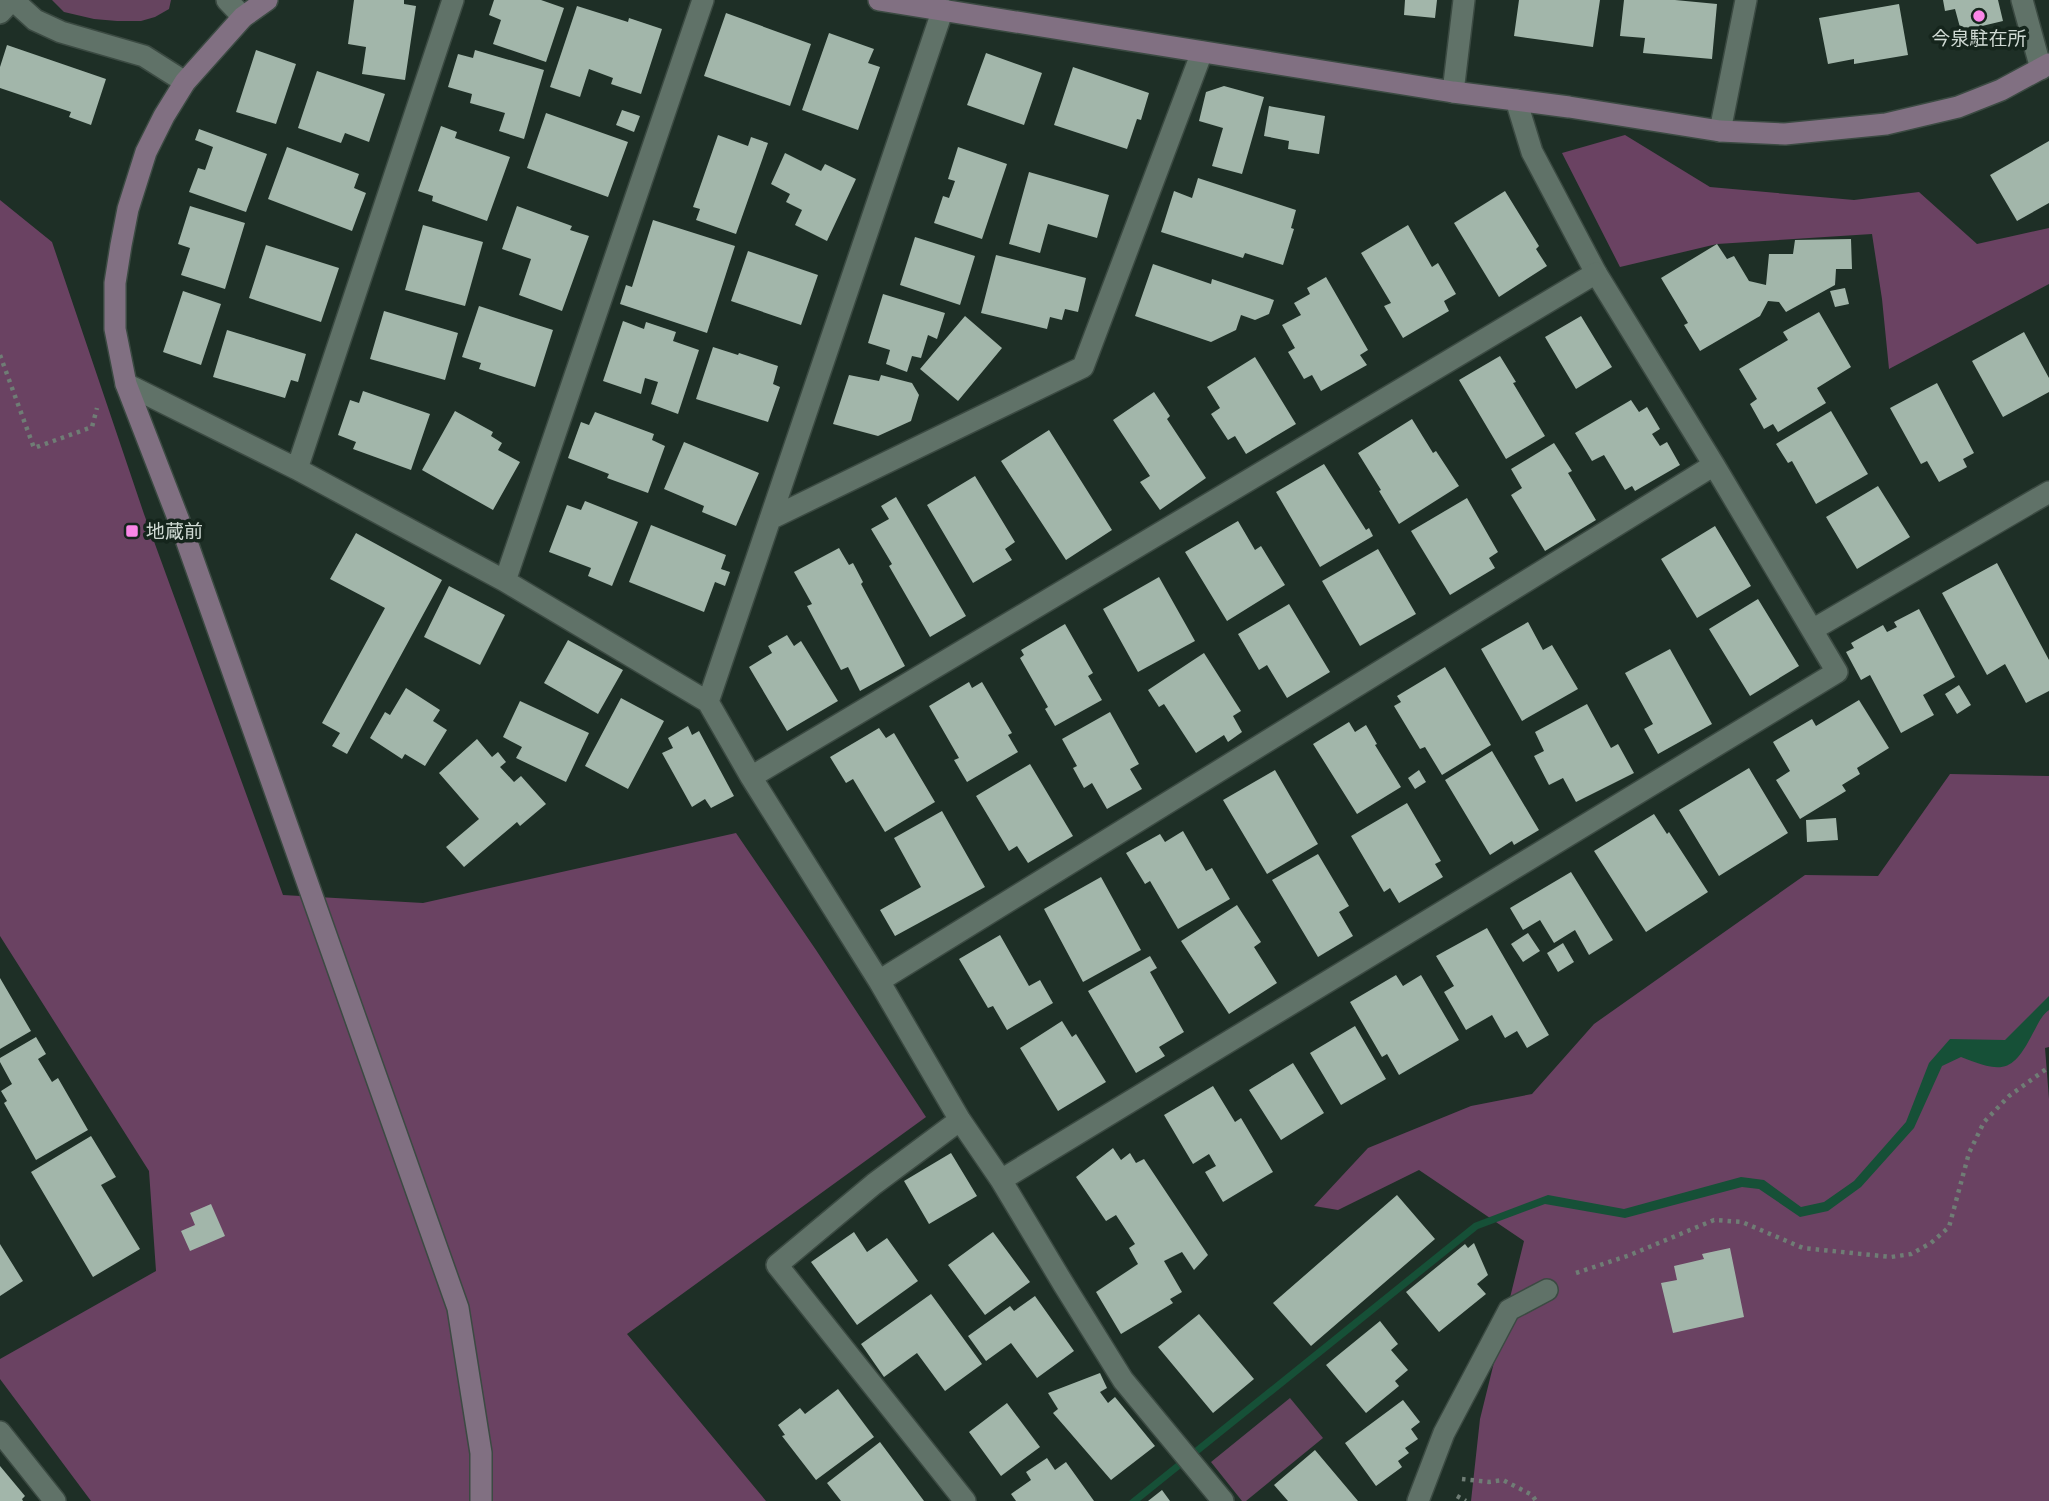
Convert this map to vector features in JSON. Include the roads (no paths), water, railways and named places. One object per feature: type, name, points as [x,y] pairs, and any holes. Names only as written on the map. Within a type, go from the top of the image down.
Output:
[{"type":"street","points":[[0,13],[13,0],[35,20],[61,32],[144,56],[185,82]]},
{"type":"street","points":[[227,0],[243,17]]},
{"type":"street","points":[[267,0],[243,17],[185,82],[146,152],[128,209],[121,245],[115,283],[115,329],[126,384],[183,531],[458,1308],[481,1453],[481,1501]]},
{"type":"street","points":[[297,469],[453,0]]},
{"type":"street","points":[[505,581],[703,0]]},
{"type":"street","points":[[879,0],[1453,92],[1720,131],[1785,134],[1886,124],[1958,107],[2001,90],[2045,66],[2022,0]]},
{"type":"street","points":[[1453,92],[1464,0]]},
{"type":"street","points":[[1720,131],[1746,0]]},
{"type":"street","points":[[708,702],[943,9]]},
{"type":"street","points":[[770,519],[1083,367],[1202,52]]},
{"type":"street","points":[[1001,1180],[1837,672],[1596,274],[1532,152],[1516,100]]},
{"type":"street","points":[[751,777],[1596,274]]},
{"type":"street","points":[[126,384],[297,469],[505,581],[708,702],[751,777],[879,981],[960,1120],[1001,1180],[1123,1380],[1223,1501]]},
{"type":"street","points":[[879,981],[1714,465]]},
{"type":"street","points":[[1812,630],[2049,492]]},
{"type":"street","points":[[960,1120],[874,1184],[777,1265],[965,1501]]},
{"type":"street","points":[[1418,1501],[1444,1433],[1509,1310],[1547,1290]]},
{"type":"street","points":[[0,1432],[55,1501]]},
{"type":"place","name":"今泉駐在所","points":[[1979,16]]},
{"type":"place","name":"地蔵前","points":[[132,531]]}]
